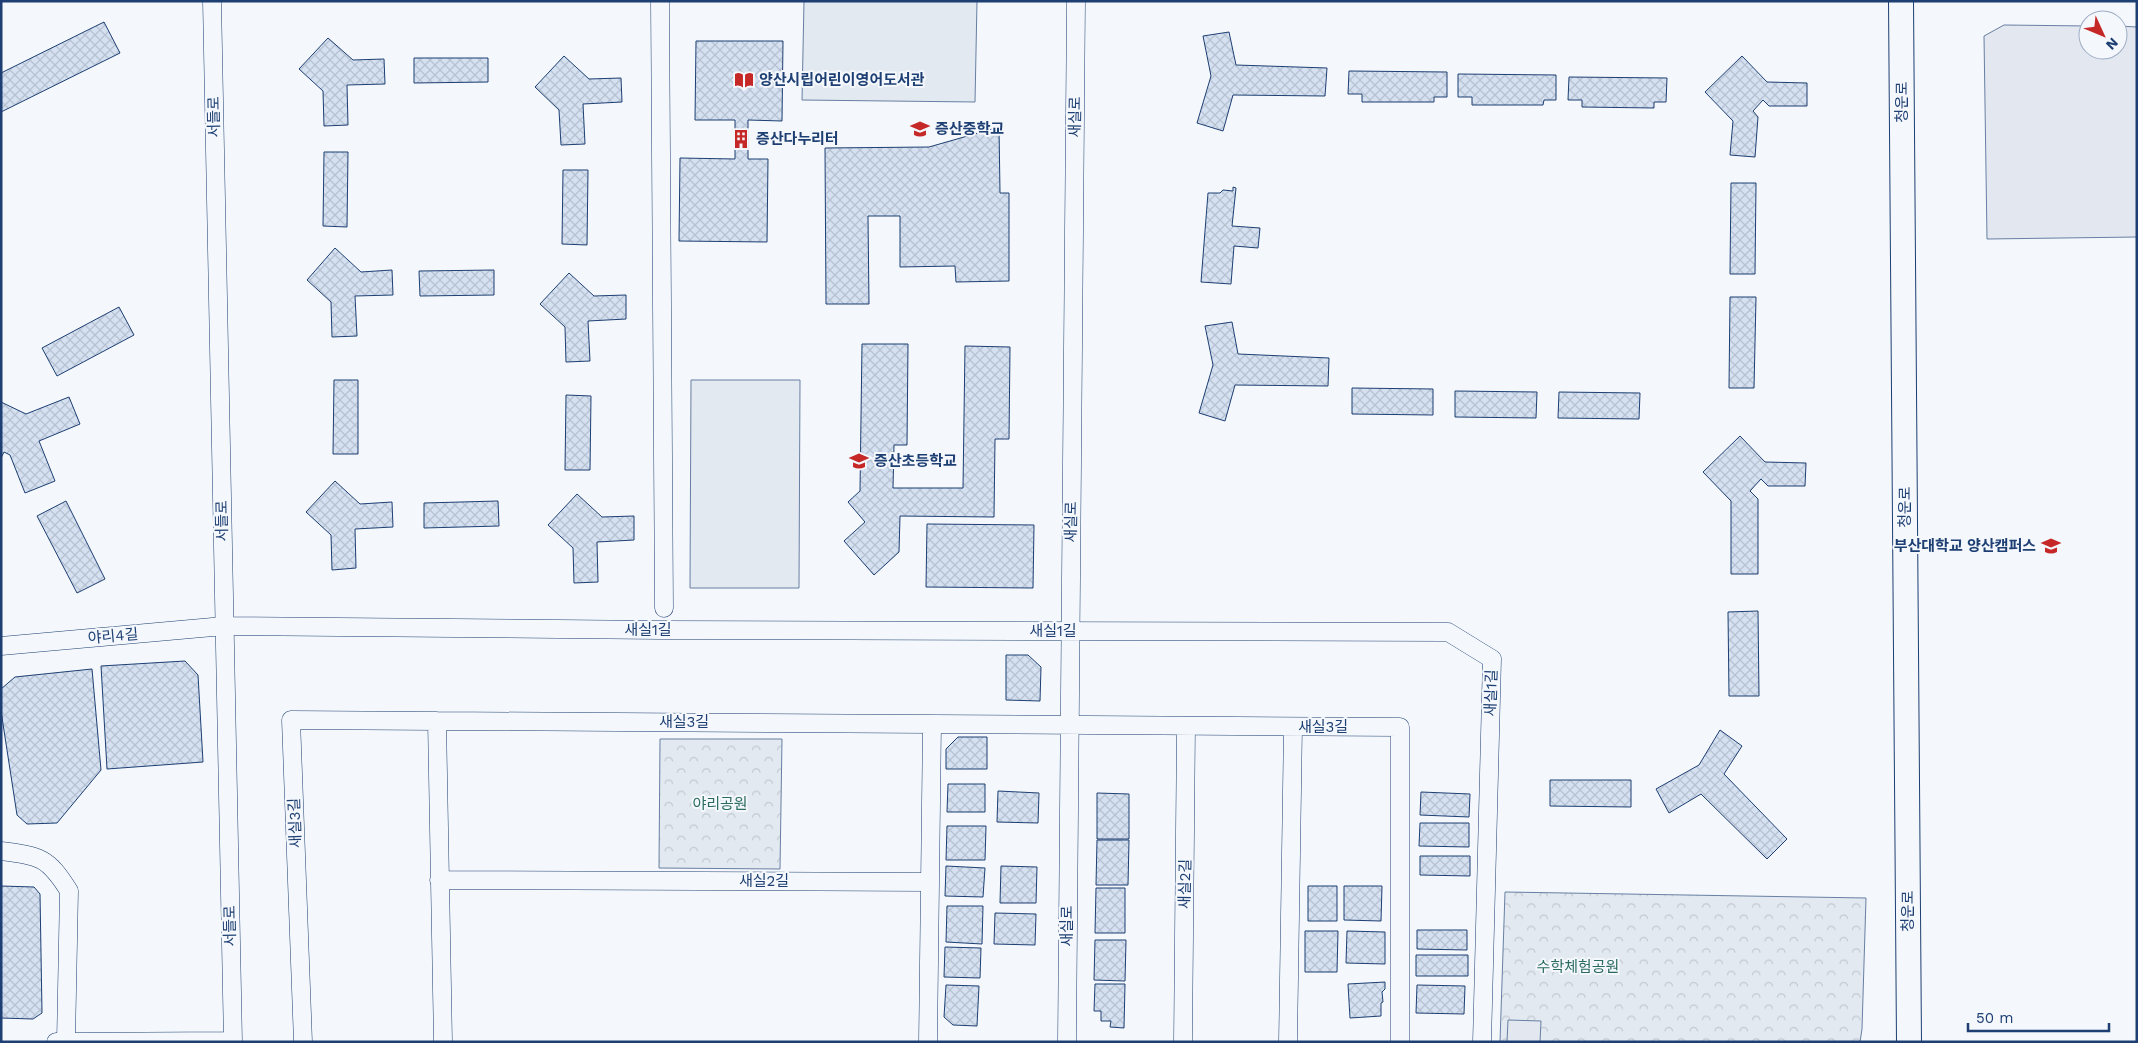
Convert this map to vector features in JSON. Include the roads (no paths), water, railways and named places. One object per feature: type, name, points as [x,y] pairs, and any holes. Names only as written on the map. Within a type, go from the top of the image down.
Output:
[{"type":"street","name":"서들로","points":[[212,1],[233,1041]]},
{"type":"street","points":[[660,1],[664,608]]},
{"type":"street","name":"새실로","points":[[1067,1042],[1068,724],[1076,1]]},
{"type":"street","name":"청운로","points":[[1901,1],[1909,1042]]},
{"type":"street","name":"새실1길","points":[[224,626],[660,630],[1448,632],[1492,659],[1482,1042]]},
{"type":"street","name":"야리4길","points":[[1,646],[224,626]]},
{"type":"street","name":"새실3길","points":[[303,1042],[290,720],[1400,727],[1400,1042]]},
{"type":"street","points":[[437,721],[443,1042]]},
{"type":"street","points":[[928,1042],[932,724]]},
{"type":"street","name":"새실2길","points":[[1183,1042],[1186,726]]},
{"type":"street","points":[[1288,1042],[1293,727]]},
{"type":"street","points":[[1,851],[34,855],[56,870],[69,891],[66,1041]]},
{"type":"street","name":"새실2길","points":[[439,880],[929,882]]},
{"type":"street","points":[[56,1042],[233,1041]]},
{"type":"place","name":"양산시립어린이영어도서관","points":[[744,80]]},
{"type":"place","name":"증산중학교","points":[[920,129]]},
{"type":"place","name":"증산다누리터","points":[[741,139]]},
{"type":"place","name":"증산초등학교","points":[[859,461]]},
{"type":"place","name":"부산대학교 양산캠퍼스","points":[[2051,546]]},
{"type":"park label","name":"야리공원","points":[[720,804]]},
{"type":"park label","name":"수학체험공원","points":[[1578,967]]}]
